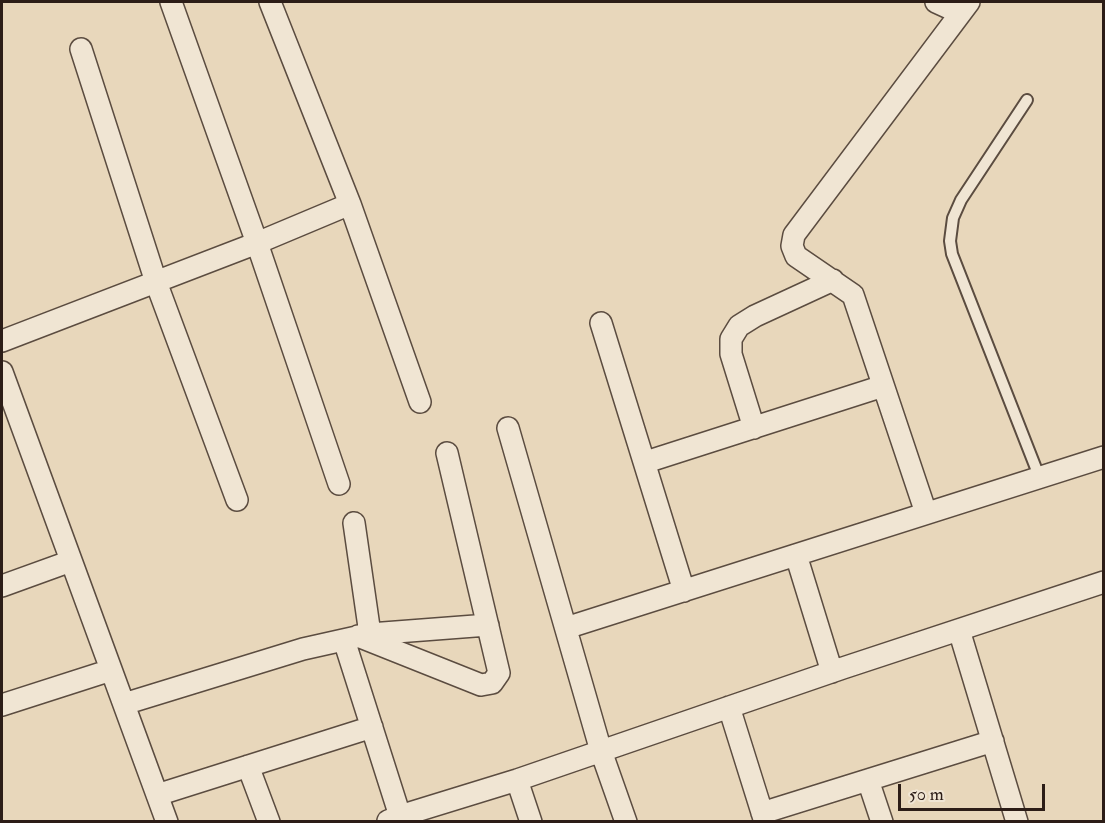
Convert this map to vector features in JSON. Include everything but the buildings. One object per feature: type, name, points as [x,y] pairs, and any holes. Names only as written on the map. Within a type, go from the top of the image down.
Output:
[{"type":"street","points":[[171,2],[257,243],[339,484]]},
{"type":"street","points":[[270,2],[350,204],[420,402]]},
{"type":"street","points":[[926,513],[853,295],[796,256],[792,246],[794,235],[965,7],[936,2]]},
{"type":"street","points":[[81,49],[156,282],[237,500]]},
{"type":"street","points":[[2,341],[257,243],[350,204]]},
{"type":"street","points":[[754,428],[732,354],[731,339],[739,326],[747,321],[833,280]]},
{"type":"street","points":[[602,323],[684,591]]},
{"type":"street","points":[[2,372],[167,822]]},
{"type":"street","points":[[646,462],[883,386]]},
{"type":"street","points":[[508,428],[601,751],[626,822]]},
{"type":"street","points":[[358,636],[481,685],[492,683],[500,674],[447,453]]},
{"type":"street","points":[[566,628],[1104,457]]},
{"type":"street","points":[[354,523],[358,636],[372,727],[394,819],[517,780],[959,630],[1103,587]]},
{"type":"street","points":[[796,555],[832,672]]},
{"type":"street","points":[[2,586],[71,561]]},
{"type":"street","points":[[124,704],[303,650],[358,636],[488,625]]},
{"type":"street","points":[[959,630],[1017,822]]},
{"type":"street","points":[[2,705],[111,670]]},
{"type":"street","points":[[729,707],[764,818],[868,780],[993,741]]},
{"type":"street","points":[[157,795],[372,727]]},
{"type":"street","points":[[248,766],[269,822]]},
{"type":"street","points":[[517,780],[531,822]]},
{"type":"street","points":[[868,780],[882,822]]},
{"type":"lane","points":[[1027,100],[961,200],[953,218],[950,241],[952,254],[1039,476]]}]
